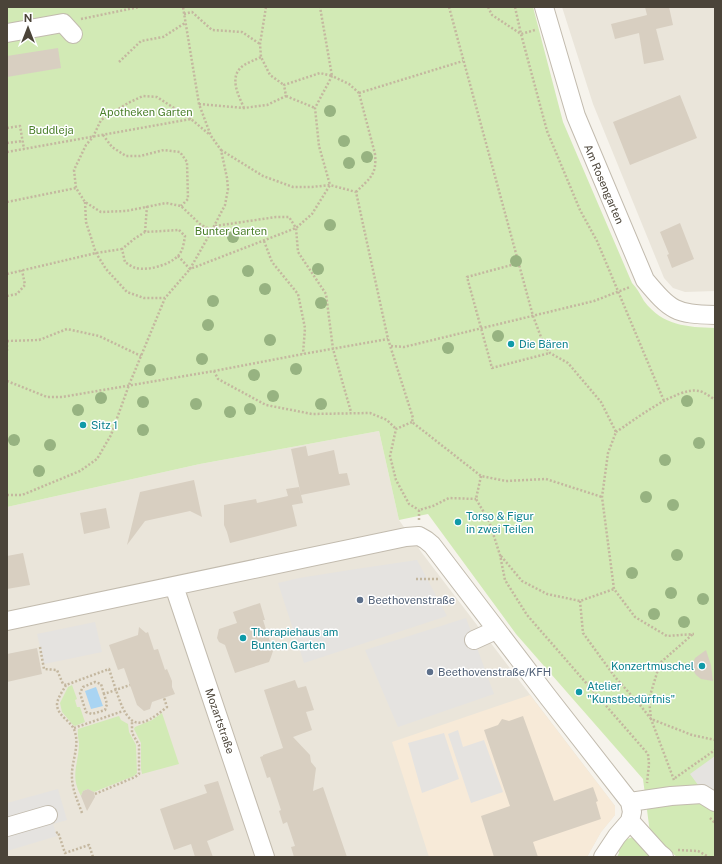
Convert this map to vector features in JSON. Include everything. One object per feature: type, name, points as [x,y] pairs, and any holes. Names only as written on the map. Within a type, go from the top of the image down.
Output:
[{"type":"street","name":"Am Rosengarten","points":[[544,7],[576,116],[645,280],[660,299],[676,310],[692,314],[715,315]]},
{"type":"street","points":[[7,33],[68,28]]},
{"type":"street","points":[[7,621],[399,538],[419,536],[432,545],[630,802],[632,812],[630,821],[602,857]]},
{"type":"street","name":"Mozartstraße","points":[[174,586],[266,857]]},
{"type":"street","points":[[474,640],[496,630]]},
{"type":"street","points":[[630,802],[702,794],[715,802]]},
{"type":"street","points":[[7,827],[48,815]]},
{"type":"street","points":[[630,821],[658,853],[664,857]]},
{"type":"path","points":[[68,28],[139,7]]},
{"type":"path","points":[[183,7],[199,104],[211,136]]},
{"type":"path","points":[[266,7],[260,44],[261,57],[270,75],[284,85],[286,96]]},
{"type":"path","points":[[190,269],[296,228],[312,214],[330,185],[319,146],[315,108],[332,76],[320,7]]},
{"type":"path","points":[[449,7],[533,316],[544,345],[550,353],[568,363],[601,402],[616,432]]},
{"type":"path","points":[[488,7],[492,15],[521,34],[549,26]]},
{"type":"path","points":[[515,7],[547,131],[580,210],[597,241],[617,292],[664,401]]},
{"type":"path","points":[[184,14],[192,12],[212,30],[242,32],[260,44]]},
{"type":"path","points":[[119,62],[141,41],[163,37],[185,23]]},
{"type":"path","points":[[244,108],[235,85],[237,74],[243,66],[261,57]]},
{"type":"path","points":[[359,93],[463,61]]},
{"type":"path","points":[[284,85],[320,73],[332,76],[349,84],[359,93],[375,154],[376,164],[373,174],[356,192]]},
{"type":"path","points":[[212,230],[201,225],[181,206],[166,203],[126,211],[101,212],[85,202],[76,188],[74,170],[86,145],[101,120],[128,103],[143,96],[157,97],[191,119],[211,136],[221,150],[262,176],[293,187],[330,185],[356,192]]},
{"type":"path","points":[[199,104],[244,108],[267,105],[286,96],[315,108]]},
{"type":"path","points":[[7,152],[191,119]]},
{"type":"path","points":[[7,128],[20,126],[24,149]]},
{"type":"path","points":[[103,135],[112,147],[126,156],[140,156],[164,150],[180,152],[187,162],[188,199],[181,206]]},
{"type":"path","points":[[7,143],[23,141]]},
{"type":"path","points":[[7,495],[22,495],[80,471],[97,459],[111,435],[129,385],[165,298],[190,269],[224,205],[228,189],[221,150]]},
{"type":"path","points":[[7,202],[76,188]]},
{"type":"path","points":[[356,192],[388,339],[413,418],[412,422]]},
{"type":"path","points":[[85,202],[86,222],[96,253],[106,269],[128,292],[144,298],[165,298]]},
{"type":"path","points":[[145,232],[147,206]]},
{"type":"path","points":[[214,226],[289,217],[296,228],[298,252],[326,294],[333,349],[351,412]]},
{"type":"path","points":[[7,274],[96,253],[122,249],[145,232],[179,230],[185,236],[184,244],[178,256],[169,262],[154,268],[136,268],[125,262],[122,249]]},
{"type":"path","points":[[264,241],[272,262],[298,294],[305,328],[303,354]]},
{"type":"path","points":[[178,256],[190,269]]},
{"type":"path","points":[[519,263],[467,277],[492,368],[550,353]]},
{"type":"path","points":[[7,296],[17,294],[25,285],[22,270]]},
{"type":"path","points":[[391,346],[404,347],[594,301],[645,280]]},
{"type":"path","points":[[7,352],[7,341],[39,340],[67,329],[99,336],[141,356]]},
{"type":"path","points":[[7,381],[47,397],[62,397],[388,339]]},
{"type":"path","points":[[214,371],[218,379],[266,405],[312,414],[370,412],[387,420],[396,429]]},
{"type":"path","points":[[683,795],[674,779],[651,719],[649,699],[660,663],[694,634],[667,636],[635,617],[614,589],[602,497],[608,453],[616,432],[671,397],[698,391],[715,400]]},
{"type":"path","points":[[396,429],[412,422]]},
{"type":"path","points":[[412,422],[481,476],[506,480],[546,479],[602,497]]},
{"type":"path","points":[[396,429],[390,456],[396,480],[409,504],[419,510],[433,506],[448,498],[476,499]]},
{"type":"path","points":[[481,476],[476,499],[489,521],[500,555],[505,580],[527,615],[648,754],[649,764],[647,784],[654,783]]},
{"type":"path","points":[[419,510],[419,536]]},
{"type":"path","points":[[500,555],[522,581],[547,594],[580,601],[614,589]]},
{"type":"path","points":[[580,601],[583,633],[615,677],[651,719],[692,735],[715,740]]},
{"type":"path","points":[[40,647],[44,669],[57,670],[63,684],[66,685]]},
{"type":"path","points":[[82,813],[73,787],[72,772],[77,745],[74,728],[60,713],[57,704],[66,685],[109,669],[123,711],[132,721],[141,722],[151,719],[161,712],[167,707],[164,698]]},
{"type":"path","points":[[95,682],[101,684],[104,694],[107,704],[105,710],[92,714],[86,712],[80,693],[83,687],[95,682]]},
{"type":"path","points":[[104,694],[130,685]]},
{"type":"path","points":[[74,728],[123,711]]},
{"type":"path","points":[[95,794],[139,774],[139,745],[132,733],[132,721]]},
{"type":"path","points":[[667,780],[674,779],[715,750]]},
{"type":"path","points":[[56,833],[58,832],[64,853],[89,845],[93,857]]},
{"type":"shaded area","points":[[562,7],[715,7],[715,291],[685,292],[673,288],[664,278],[593,104]]},
{"type":"shaded area","points":[[379,431],[399,520],[422,553],[615,806],[615,815],[601,832],[587,857],[7,857],[7,507],[200,464]]},
{"type":"shaded area","name":"Beethovenstraße","points":[[417,560],[447,616],[304,663],[278,583],[299,578]]},
{"type":"shaded area","name":"Beethovenstraße/KFH","points":[[466,618],[494,694],[398,727],[365,650]]},
{"type":"shaded area","points":[[95,622],[102,652],[44,664],[37,634]]},
{"type":"shaded area","points":[[530,695],[615,806],[615,815],[601,832],[587,857],[429,857],[392,742]]},
{"type":"shaded area","points":[[458,730],[463,747],[484,740],[503,792],[471,803],[448,734]]},
{"type":"shaded area","points":[[444,733],[459,779],[422,793],[408,743]]},
{"type":"shaded area","points":[[715,756],[715,792],[698,785],[690,774]]},
{"type":"shaded area","points":[[58,789],[67,820],[53,824],[57,836],[7,851],[7,803]]},
{"type":"green space","name":"Bunter Garten","points":[[7,7],[533,7],[563,122],[632,283],[644,301],[659,316],[676,324],[685,326],[715,328],[715,857],[677,857],[652,836],[650,833],[643,779],[516,634],[428,514],[399,520],[379,431],[200,464],[7,507]]},
{"type":"green space","points":[[72,685],[77,699],[75,700],[77,707],[80,707],[85,722],[75,726],[62,712],[60,703],[68,687]]},
{"type":"green space","points":[[162,713],[179,764],[142,774],[141,743],[134,729],[135,727],[152,720]]},
{"type":"green space","points":[[119,716],[121,720],[128,724],[129,732],[136,745],[137,773],[134,776],[94,792],[88,789],[83,791],[81,796],[75,777],[79,745],[78,729]]},
{"type":"green space","points":[[634,837],[652,857],[617,857],[619,853],[618,845],[623,840]]},
{"type":"water","points":[[96,687],[103,706],[91,709],[85,691]]},
{"type":"building","points":[[645,7],[669,7],[673,25],[656,29],[664,60],[644,64],[639,33],[615,39],[611,24],[647,15]]},
{"type":"building","points":[[58,48],[61,68],[7,77],[7,56]]},
{"type":"building","points":[[680,95],[697,138],[630,165],[613,122]]},
{"type":"building","points":[[680,223],[694,259],[672,268],[667,255],[669,254],[660,232]]},
{"type":"building","points":[[306,446],[308,456],[334,450],[339,474],[347,473],[350,485],[301,495],[291,449]]},
{"type":"building","points":[[194,480],[202,517],[190,511],[145,521],[127,545],[140,492]]},
{"type":"building","points":[[299,487],[303,503],[292,505],[297,526],[230,543],[224,525],[224,505],[256,499],[257,503],[288,496],[286,489]]},
{"type":"building","points":[[106,508],[110,528],[84,534],[80,513]]},
{"type":"building","points":[[23,553],[30,585],[7,589],[7,556]]},
{"type":"building","name":"Therapiehaus am Bunten Garten","points":[[260,603],[265,620],[263,620],[273,651],[271,657],[269,662],[235,673],[225,645],[219,642],[217,638],[219,629],[237,623],[233,612]]},
{"type":"building","points":[[139,627],[146,633],[148,632],[154,650],[158,649],[165,670],[167,669],[172,681],[172,687],[175,694],[152,702],[150,709],[144,711],[137,705],[124,668],[118,670],[109,645],[138,635]]},
{"type":"building","points":[[37,648],[42,674],[7,682],[7,654]]},
{"type":"building","name":"Konzertmuschel","points":[[706,650],[711,665],[713,681],[701,679],[693,670],[695,658]]},
{"type":"building","points":[[295,680],[298,688],[306,686],[314,710],[306,712],[312,730],[293,737],[310,755],[311,762],[316,768],[313,791],[323,787],[347,857],[294,857],[291,847],[295,846],[287,822],[283,824],[279,811],[281,810],[270,777],[267,778],[260,757],[283,748],[264,690]]},
{"type":"building","points":[[523,716],[554,801],[593,787],[598,801],[596,802],[601,819],[533,842],[538,857],[494,857],[481,816],[510,806],[484,730],[498,725],[502,719],[509,721]]},
{"type":"building","points":[[218,781],[234,830],[207,841],[213,857],[195,857],[191,844],[174,850],[160,809],[207,793],[204,785]]},
{"type":"building","points":[[88,789],[94,792],[95,797],[87,811],[81,796],[83,791]]},
{"type":"place","name":"Die Bären","points":[[511,344]]},
{"type":"place","name":"Sitz 1","points":[[83,425]]},
{"type":"place","name":"Torso & Figur in zwei Teilen","points":[[458,522]]},
{"type":"place","name":"Beethovenstraße","points":[[360,600]]},
{"type":"place","name":"Therapiehaus am Bunten Garten","points":[[243,638]]},
{"type":"place","name":"Konzertmuschel","points":[[702,666]]},
{"type":"place","name":"Beethovenstraße/KFH","points":[[430,672]]},
{"type":"place","name":"Atelier \"Kunstbedürfnis\"","points":[[579,692]]},
{"type":"park label","name":"Apotheken Garten","points":[[146,112]]},
{"type":"park label","name":"Buddleja","points":[[51,130]]}]
